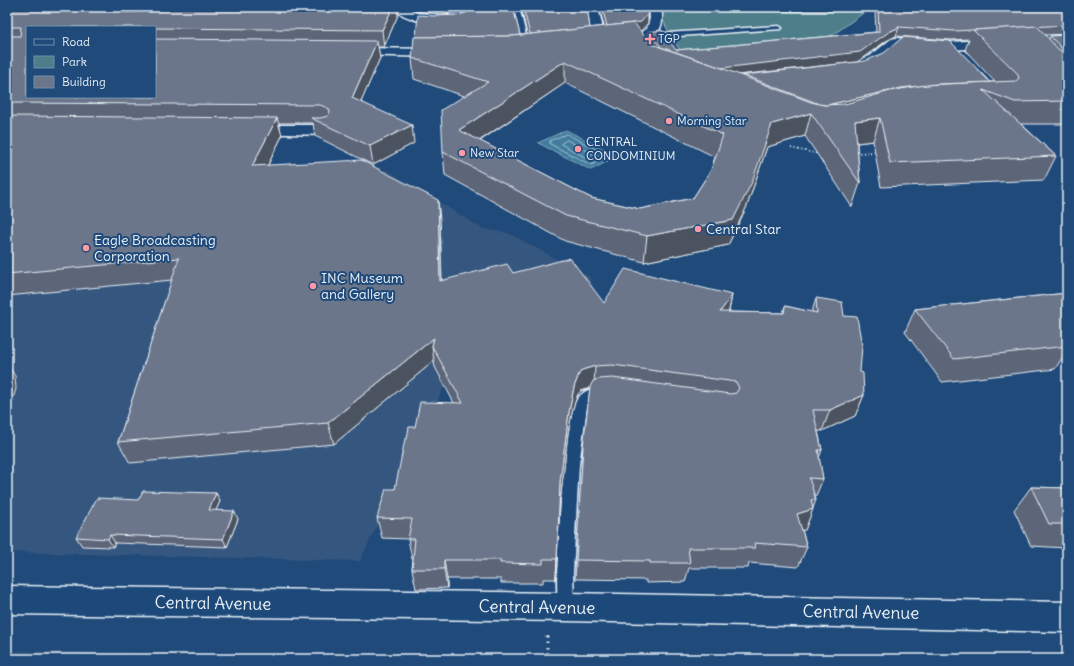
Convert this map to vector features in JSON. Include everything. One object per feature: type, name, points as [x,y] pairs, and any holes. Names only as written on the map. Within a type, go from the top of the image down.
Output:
[{"type":"street","points":[[398,7],[406,13],[430,20],[462,18]]},
{"type":"street","points":[[592,7],[593,43],[640,37],[650,33],[656,21],[655,7]]},
{"type":"street","points":[[640,37],[646,52]]},
{"type":"street","points":[[839,70],[862,66],[875,59],[896,42],[951,46],[1010,42]]},
{"type":"street","points":[[951,46],[961,56]]},
{"type":"street","points":[[513,51],[543,48]]},
{"type":"street","points":[[337,52],[456,53]]},
{"type":"street","points":[[238,130],[324,130]]},
{"type":"street","name":"Central Avenue","points":[[7,600],[566,607],[1067,617]]},
{"type":"lane","points":[[516,7],[528,49]]},
{"type":"lane","points":[[640,37],[779,28]]},
{"type":"lane","points":[[566,607],[565,572],[572,465],[580,407],[584,398],[590,394],[618,394]]},
{"type":"path","points":[[791,148],[822,154]]},
{"type":"path","points":[[856,154],[878,152]]},
{"type":"path","points":[[547,654],[547,659]]},
{"type":"shaded area","points":[[387,170],[483,229],[508,233],[590,277],[598,306],[465,343],[360,561],[7,552],[7,193]]},
{"type":"shaded area","points":[[7,651],[526,659],[7,659]]},
{"type":"green space","points":[[866,11],[824,41],[686,58],[672,39],[659,12]]},
{"type":"water","name":"CENTRAL CONDOMINIUM","points":[[566,130],[618,156],[591,170],[538,143]]},
{"type":"building","points":[[7,7],[125,7],[121,12],[137,12],[141,7],[393,7],[382,30],[156,28],[156,26],[26,26],[26,98],[156,98],[156,39],[377,41],[352,98],[412,125],[370,146],[311,118],[328,116],[330,111],[328,108],[320,105],[7,103],[7,36],[20,36],[21,27],[7,27]]},
{"type":"building","points":[[466,7],[513,7],[520,35],[416,37],[418,15],[457,15],[466,13],[469,9]]},
{"type":"building","points":[[523,7],[587,7],[590,28],[530,34]]},
{"type":"building","points":[[602,7],[646,7],[648,14],[641,22],[607,26]]},
{"type":"building","points":[[878,7],[1067,7],[1067,25],[954,31],[899,27],[860,52],[722,68],[661,47],[648,32],[662,30],[676,50],[879,32]]},
{"type":"building","points":[[634,23],[651,44],[719,67],[811,102],[824,105],[845,104],[890,91],[923,85],[1016,81],[1019,78],[1017,73],[973,30],[1037,26],[1059,50],[1067,53],[1067,101],[1015,102],[983,90],[1056,156],[890,163],[880,118],[855,121],[860,183],[811,113],[772,124],[752,182],[733,220],[647,236],[566,216],[443,152],[441,110],[488,82],[412,58],[414,37],[513,36]],"holes":[[[565,61],[723,135],[711,170],[693,198],[640,209],[591,198],[459,130]]]},
{"type":"building","points":[[1067,35],[1067,53],[1050,36]]},
{"type":"building","points":[[903,37],[950,41],[990,82],[936,84],[901,88],[827,105],[819,104],[744,75],[865,61],[884,53]]},
{"type":"building","points":[[7,116],[277,118],[252,166],[361,160],[438,200],[440,281],[507,264],[513,273],[570,258],[604,303],[625,269],[732,295],[720,312],[784,313],[785,306],[817,313],[816,298],[842,302],[844,316],[857,317],[862,346],[860,372],[863,373],[864,395],[830,410],[813,410],[822,450],[818,450],[823,479],[809,478],[816,500],[811,500],[813,509],[797,514],[807,547],[754,543],[755,548],[688,548],[690,563],[576,560],[583,446],[590,387],[593,381],[598,379],[613,378],[730,394],[736,393],[739,388],[736,382],[613,365],[595,366],[582,370],[574,387],[569,412],[560,482],[557,559],[543,559],[543,564],[500,563],[500,560],[444,560],[444,569],[412,569],[415,539],[408,539],[412,519],[377,518],[386,489],[395,489],[405,439],[407,439],[409,427],[415,427],[420,402],[463,403],[432,346],[434,338],[328,423],[118,442],[179,258],[7,274]]},
{"type":"building","points":[[1067,293],[1067,346],[954,359],[915,309]]},
{"type":"building","points":[[1031,487],[1067,488],[1067,524],[1049,524]]},
{"type":"building","points":[[143,491],[216,493],[209,510],[234,511],[223,539],[110,535],[108,539],[76,537],[97,498],[138,500]]},
{"type":"place","name":"TGP","points":[[650,39]]},
{"type":"place","name":"Morning Star","points":[[669,121]]},
{"type":"place","name":"CENTRAL CONDOMINIUM","points":[[578,149]]},
{"type":"place","name":"New Star","points":[[462,153]]},
{"type":"place","name":"Central Star","points":[[698,229]]},
{"type":"place","name":"Eagle Broadcasting Corporation","points":[[86,248]]},
{"type":"place","name":"INC Museum and Gallery","points":[[313,286]]}]
